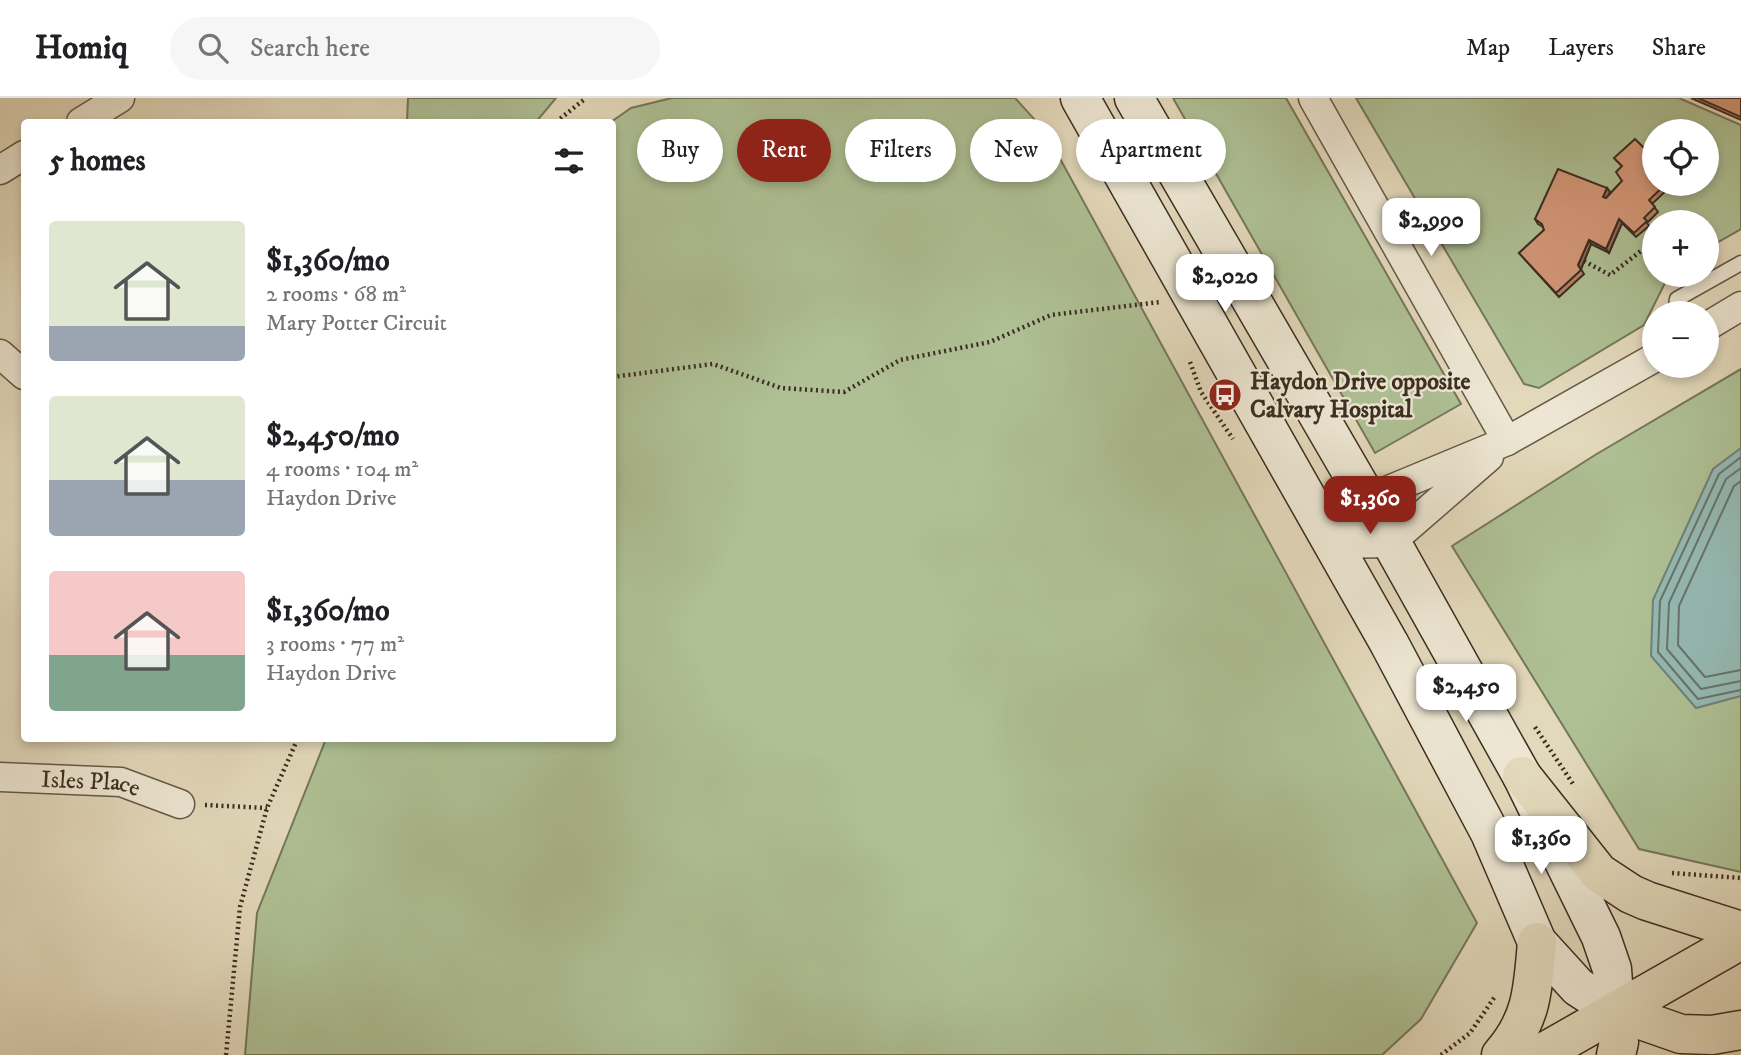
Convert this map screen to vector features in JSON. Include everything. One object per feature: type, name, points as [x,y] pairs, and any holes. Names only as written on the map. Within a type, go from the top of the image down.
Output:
[{"type":"main road","points":[[1080,98],[1334,544],[1490,833],[1537,942],[1578,987],[1615,1011],[1681,1034],[1712,1035],[1741,1030]]},
{"type":"main road","points":[[1134,98],[1367,499],[1522,776],[1601,937],[1612,969],[1619,1042],[1616,1055]]},
{"type":"main road","points":[[1522,776],[1599,873],[1647,901],[1741,931]]},
{"type":"main road","points":[[1539,1055],[1741,940]]},
{"type":"main road","points":[[1501,1055],[1515,1040],[1532,1000],[1537,942]]},
{"type":"street","points":[[86,119],[119,98]]},
{"type":"street","points":[[1313,98],[1507,441]]},
{"type":"street","points":[[0,170],[21,157]]},
{"type":"street","points":[[1719,319],[1741,306]]},
{"type":"street","points":[[0,354],[21,373]]},
{"type":"street","points":[[1334,544],[1367,499],[1507,441],[1642,365]]},
{"type":"street","points":[[1334,544],[1390,543],[1507,441]]},
{"type":"street","name":"Isles Place","points":[[0,777],[121,782],[180,804]]},
{"type":"lane","points":[[1677,301],[1741,263]]},
{"type":"path","points":[[559,119],[586,98]]},
{"type":"path","points":[[1584,261],[1610,275],[1642,250]]},
{"type":"path","points":[[616,376],[713,364],[781,388],[844,392],[900,359],[989,342],[1051,316],[1160,302]]},
{"type":"path","points":[[1529,719],[1574,786]]},
{"type":"path","points":[[226,1055],[240,907],[267,808],[296,742]]},
{"type":"path","points":[[180,804],[267,808]]},
{"type":"path","points":[[1660,872],[1741,878]]},
{"type":"path","points":[[1441,1055],[1478,1025],[1492,998],[1500,992]]},
{"type":"green space","points":[[408,98],[556,98],[538,119],[407,119]]},
{"type":"green space","points":[[672,98],[1015,98],[1034,119],[970,119],[970,182],[1062,182],[1062,162],[1477,923],[1421,1019],[1382,1055],[245,1055],[257,913],[325,742],[616,742],[615,119],[631,108]]},
{"type":"green space","points":[[1173,98],[1286,98],[1461,404],[1375,453],[1221,182],[1226,182],[1226,119],[1185,119]]},
{"type":"green space","points":[[1356,98],[1679,98],[1741,125],[1741,229],[1719,242],[1719,210],[1642,210],[1642,287],[1663,287],[1656,301],[1642,301],[1642,326],[1539,388],[1524,384]]},
{"type":"green space","points":[[1741,369],[1741,872],[1639,849],[1452,546],[1595,455]]},
{"type":"water","points":[[1741,448],[1741,696],[1696,708],[1651,656],[1653,600],[1713,469]]},
{"type":"building","points":[[1698,98],[1741,98],[1741,117]]},
{"type":"building","points":[[1635,139],[1642,146],[1642,196],[1653,196],[1649,200],[1655,207],[1652,210],[1642,210],[1642,226],[1634,233],[1619,219],[1606,249],[1589,240],[1578,265],[1581,270],[1556,293],[1519,253],[1544,230],[1542,224],[1535,219],[1558,169],[1607,188],[1603,197],[1606,198],[1622,181],[1616,172],[1622,166],[1614,158]]},
{"type":"place","name":"Haydon Drive opposite Calvary Hospital","points":[[1225,395]]}]
